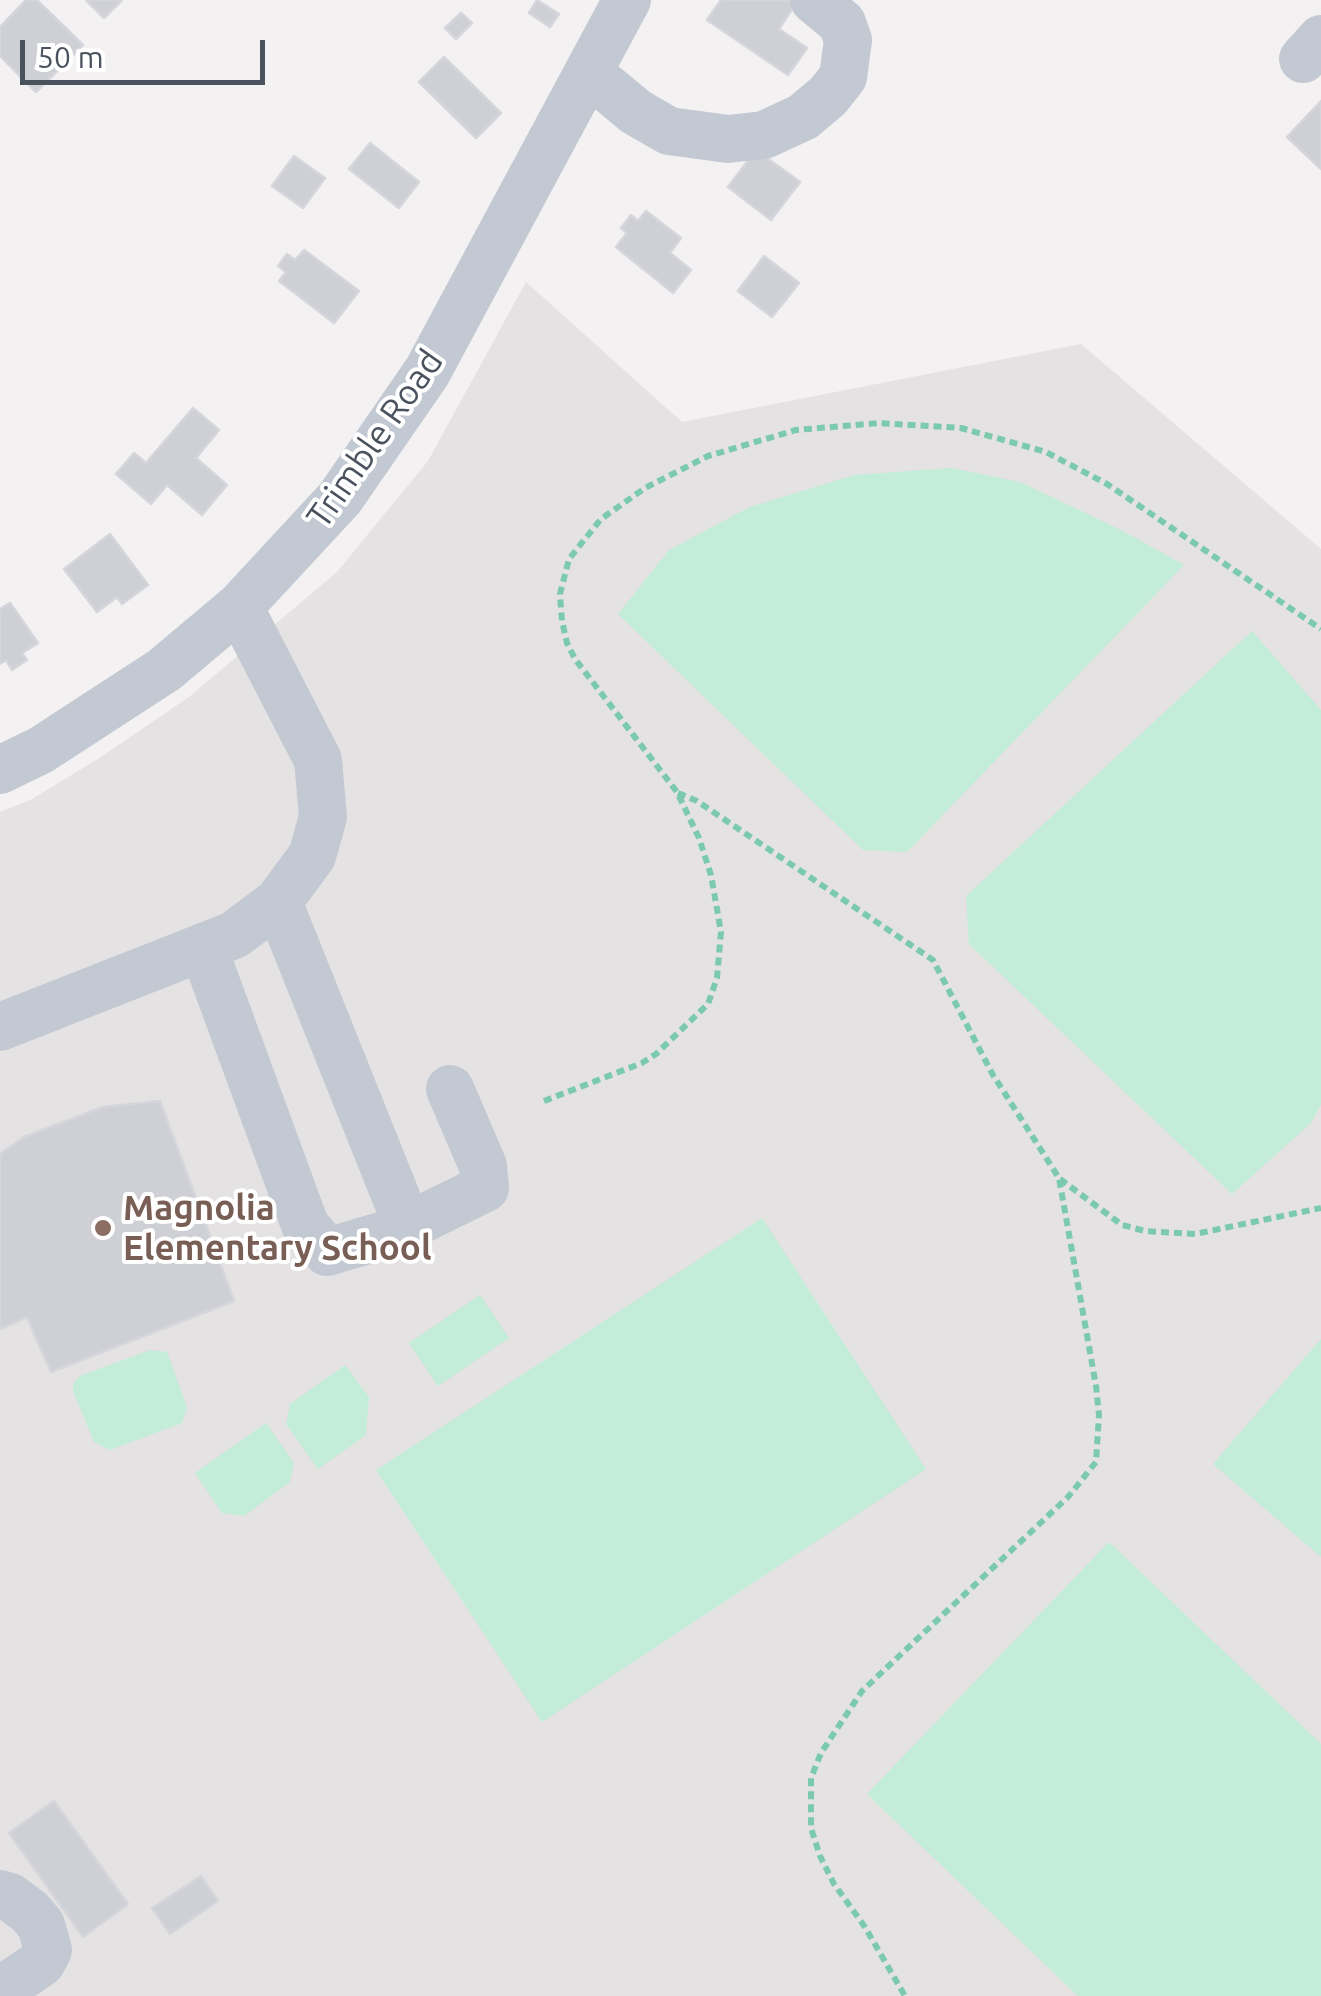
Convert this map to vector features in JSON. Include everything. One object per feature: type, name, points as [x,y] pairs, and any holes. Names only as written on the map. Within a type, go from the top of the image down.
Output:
[{"type":"street","name":"Trimble Road","points":[[0,770],[41,750],[164,670],[239,607],[340,498],[427,372],[626,0]]},
{"type":"street","points":[[589,73],[636,112],[669,131],[728,139],[764,136],[803,118],[843,77],[848,40],[842,23],[814,0]]},
{"type":"street","points":[[0,1026],[234,935],[278,902],[312,856],[323,817],[318,760],[239,607]]},
{"type":"street","points":[[278,902],[408,1227]]},
{"type":"street","points":[[203,947],[305,1224],[327,1252],[408,1227],[485,1188],[483,1166],[450,1089]]},
{"type":"street","points":[[0,1894],[30,1912],[40,1925],[48,1950],[41,1963],[0,1991]]},
{"type":"path","points":[[544,1101],[642,1063],[675,1038],[708,1004],[716,978],[721,932],[712,875],[699,838],[677,792],[567,643],[560,594],[569,559],[579,542],[624,502],[708,456],[767,436],[878,422],[961,428],[1046,452],[1107,484],[1321,629]]},
{"type":"path","points":[[677,792],[697,801],[933,960],[992,1076],[1060,1178],[1122,1225],[1145,1231],[1195,1234],[1321,1208]]},
{"type":"path","points":[[906,1996],[820,1856],[811,1828],[811,1778],[821,1753],[862,1691],[1068,1498],[1096,1462],[1100,1415],[1060,1178]]},
{"type":"shaded area","points":[[526,282],[682,422],[1081,344],[1321,549],[1321,1996],[0,1996],[0,812],[32,799],[98,759],[189,697],[337,572],[428,461]]},
{"type":"green space","points":[[951,468],[1020,482],[1184,565],[907,852],[863,850],[618,614],[669,550],[750,507],[854,475]]},
{"type":"green space","points":[[1252,631],[1321,710],[1321,1104],[1311,1123],[1232,1194],[969,944],[966,896]]},
{"type":"green space","points":[[762,1218],[926,1469],[542,1722],[376,1470]]},
{"type":"green space","points":[[480,1295],[509,1338],[438,1386],[409,1343]]},
{"type":"green space","points":[[1321,1339],[1321,1557],[1213,1464]]},
{"type":"green space","points":[[150,1350],[167,1352],[187,1407],[182,1423],[110,1450],[94,1442],[73,1384],[80,1376]]},
{"type":"green space","points":[[345,1365],[369,1397],[366,1435],[318,1469],[286,1424],[290,1404]]},
{"type":"green space","points":[[266,1423],[294,1463],[290,1482],[244,1516],[222,1513],[195,1473]]},
{"type":"green space","points":[[1109,1542],[1321,1744],[1321,1996],[1078,1996],[867,1794]]},
{"type":"building","points":[[26,0],[37,0],[83,45],[36,92],[0,56],[0,27]]},
{"type":"building","points":[[86,0],[122,0],[104,18]]},
{"type":"building","points":[[537,0],[559,14],[550,27],[529,13]]},
{"type":"building","points":[[721,0],[798,0],[779,29],[807,48],[788,75],[707,20]]},
{"type":"building","points":[[461,13],[472,23],[456,39],[445,28]]},
{"type":"building","points":[[444,57],[501,113],[476,138],[419,82]]},
{"type":"building","points":[[1321,101],[1321,169],[1287,137]]},
{"type":"building","points":[[370,143],[419,182],[399,208],[349,169]]},
{"type":"building","points":[[756,150],[800,182],[771,220],[728,187]]},
{"type":"building","points":[[294,156],[325,178],[303,208],[272,186]]},
{"type":"building","points":[[646,211],[681,238],[670,253],[691,270],[673,293],[616,247],[627,233],[621,228],[631,215],[638,221]]},
{"type":"building","points":[[304,250],[359,291],[334,323],[279,281],[286,272],[278,266],[287,254],[295,260]]},
{"type":"building","points":[[764,256],[799,283],[772,317],[738,291]]},
{"type":"building","points":[[193,408],[219,430],[196,458],[227,485],[202,515],[167,485],[151,504],[116,474],[134,453],[146,463]]},
{"type":"building","points":[[110,534],[148,585],[122,604],[117,597],[97,612],[64,569]]},
{"type":"building","points":[[10,603],[38,643],[22,653],[27,660],[12,670],[6,660],[0,664],[0,609]]},
{"type":"building","name":"Magnolia Elementary School","points":[[160,1101],[234,1301],[51,1372],[27,1317],[0,1329],[0,1154],[24,1137],[103,1107]]},
{"type":"building","points":[[54,1801],[128,1904],[83,1937],[9,1833]]},
{"type":"building","points":[[201,1876],[218,1901],[170,1934],[152,1908]]},
{"type":"place","name":"Magnolia Elementary School","points":[[103,1228]]}]
